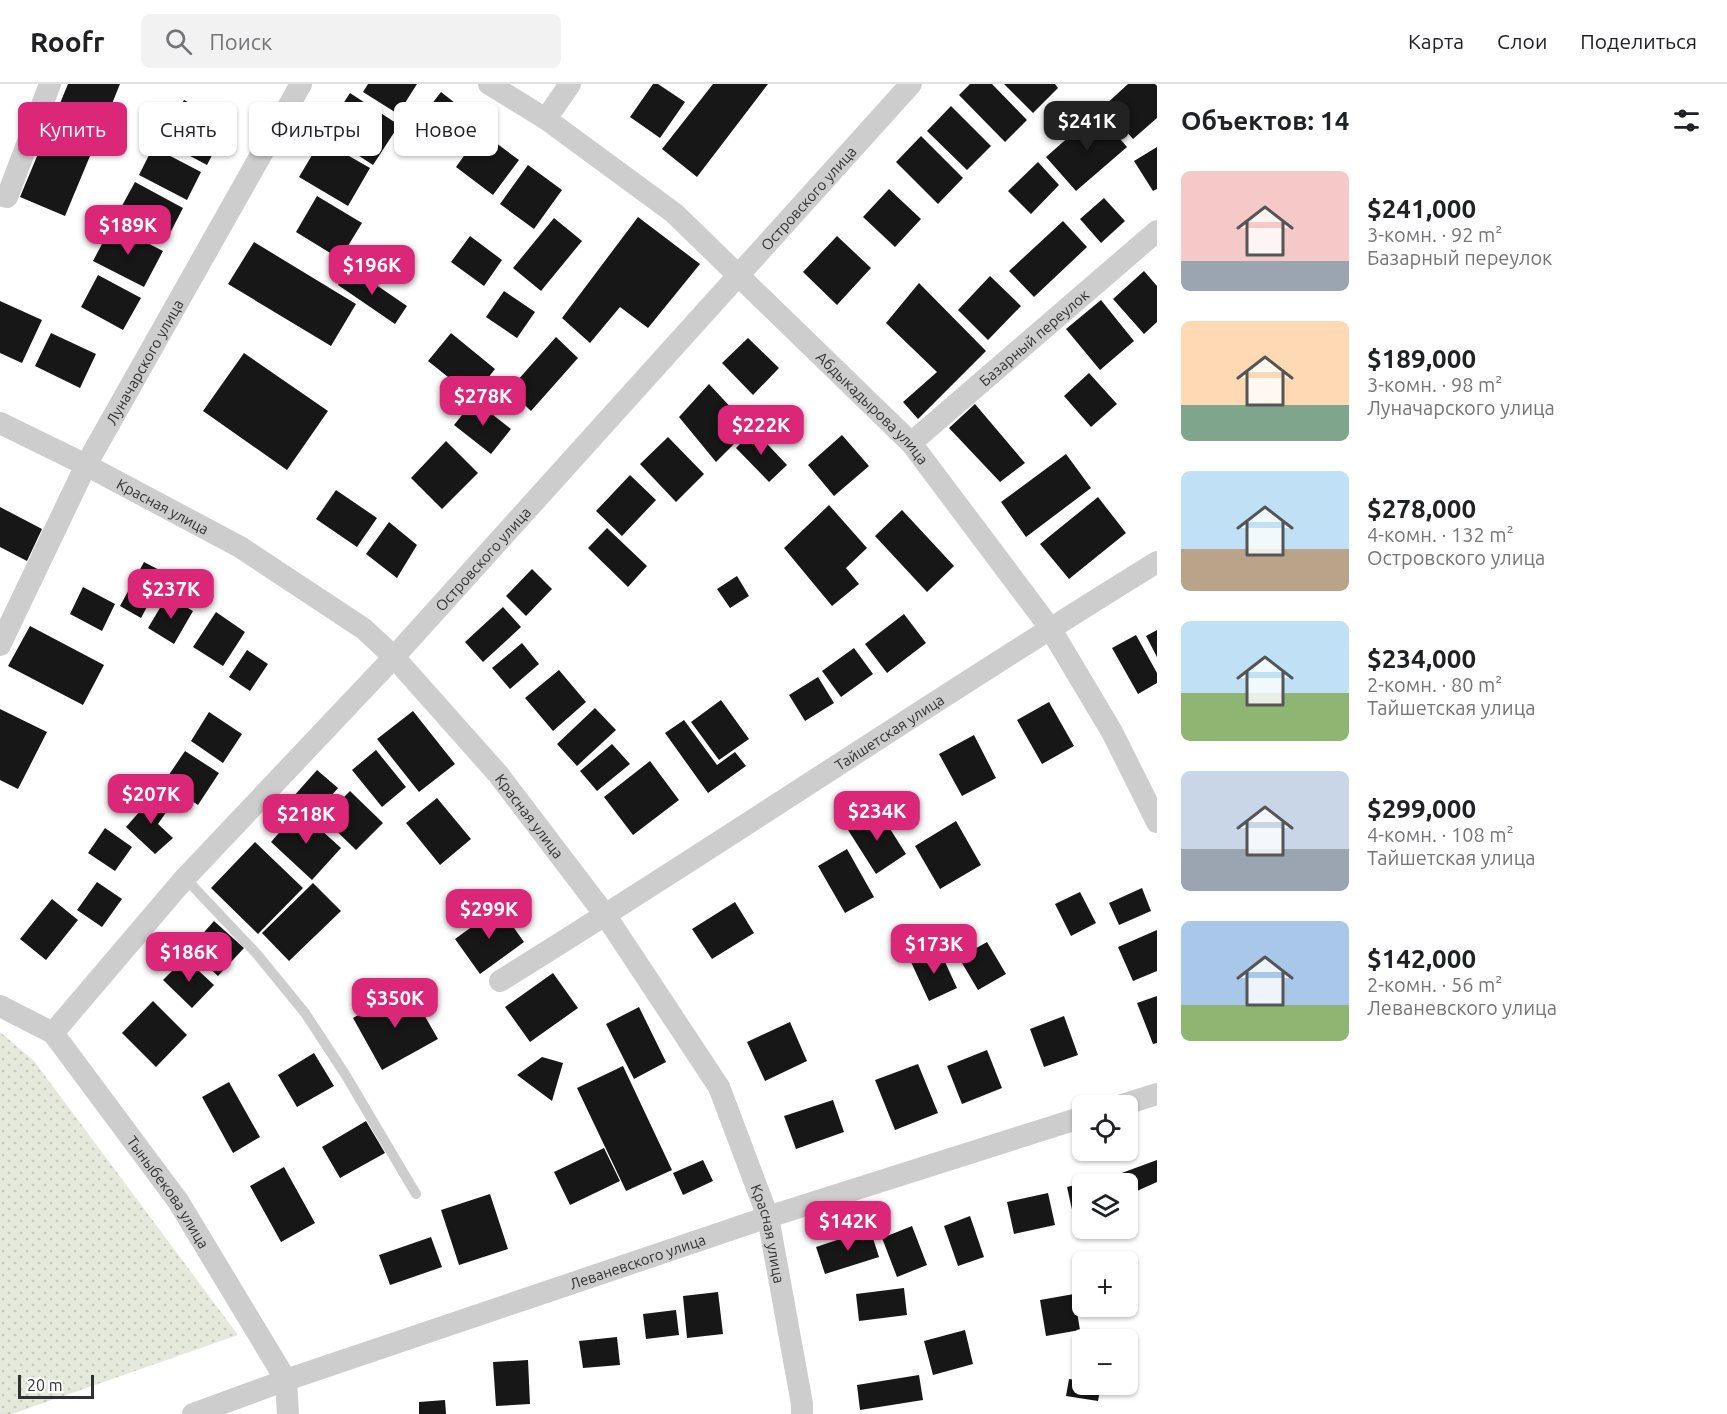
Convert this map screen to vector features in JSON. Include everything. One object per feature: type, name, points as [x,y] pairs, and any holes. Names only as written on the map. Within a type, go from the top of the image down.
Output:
[{"type":"street","points":[[0,195],[7,197],[50,84]]},
{"type":"street","name":"Луначарского улица","points":[[0,645],[86,465],[301,84]]},
{"type":"street","name":"Абдыкадырова улица","points":[[489,84],[546,119],[674,213],[911,443],[1050,627],[1112,732],[1157,822]]},
{"type":"street","points":[[546,119],[570,84]]},
{"type":"street","name":"Островского улица","points":[[53,1033],[185,878],[394,657],[911,84]]},
{"type":"street","name":"Базарный переулок","points":[[911,443],[1157,231]]},
{"type":"street","name":"Красная улица","points":[[0,423],[86,465],[240,547],[364,629],[394,657],[498,774],[606,916],[719,1087],[768,1217],[802,1414]]},
{"type":"street","name":"Тайшетская улица","points":[[500,981],[606,916],[1050,627],[1157,562]]},
{"type":"street","name":"Тыныбекова улица","points":[[0,1006],[53,1033],[178,1201],[286,1380],[288,1414]]},
{"type":"street","points":[[1138,1100],[1157,1094]]},
{"type":"street","name":"Леваневского улица","points":[[193,1414],[286,1380],[768,1217],[1072,1120]]},
{"type":"lane","points":[[185,878],[256,953],[305,1013],[345,1074],[416,1194]]},
{"type":"shaded area","points":[[0,1032],[34,1061],[238,1335],[12,1414],[0,1414]]},
{"type":"building","points":[[68,84],[120,84],[113,102],[61,102]]},
{"type":"building","points":[[368,84],[417,84],[406,102],[394,102],[394,111],[363,92]]},
{"type":"building","points":[[653,84],[658,84],[685,102],[660,138],[630,117]]},
{"type":"building","points":[[713,84],[768,84],[697,177],[662,149]]},
{"type":"building","points":[[970,84],[992,84],[1027,120],[1005,142],[959,95]]},
{"type":"building","points":[[1004,84],[1055,84],[1058,88],[1033,113]]},
{"type":"building","points":[[1128,84],[1155,84],[1157,86],[1157,118],[1133,139],[1104,106]]},
{"type":"building","points":[[441,92],[454,102],[433,102]]},
{"type":"building","points":[[350,93],[364,102],[344,102]]},
{"type":"building","points":[[951,106],[991,146],[967,170],[927,131]]},
{"type":"building","points":[[1097,112],[1127,147],[1076,191],[1046,157]]},
{"type":"building","points":[[382,114],[394,122],[394,133],[382,151]]},
{"type":"building","points":[[921,136],[963,178],[938,204],[896,162]]},
{"type":"building","points":[[498,145],[519,160],[493,195],[456,167],[464,156],[498,156]]},
{"type":"building","points":[[1157,147],[1157,189],[1153,191],[1134,161]]},
{"type":"building","points":[[37,156],[90,156],[65,216],[20,197]]},
{"type":"building","points":[[148,156],[170,156],[201,172],[187,200],[139,175]]},
{"type":"building","points":[[190,156],[212,156],[207,165]]},
{"type":"building","points":[[311,156],[349,156],[370,168],[348,206],[299,177]]},
{"type":"building","points":[[359,156],[379,156],[373,165]]},
{"type":"building","points":[[1038,162],[1059,185],[1031,214],[1008,191]]},
{"type":"building","points":[[528,165],[562,190],[534,229],[500,204]]},
{"type":"building","points":[[135,182],[183,208],[167,239],[118,213]]},
{"type":"building","points":[[889,189],[921,219],[895,247],[863,217]]},
{"type":"building","points":[[317,196],[362,223],[340,259],[296,232]]},
{"type":"building","points":[[1104,198],[1125,221],[1101,243],[1080,219]]},
{"type":"building","points":[[638,217],[700,264],[648,328],[620,307],[590,343],[562,318]]},
{"type":"building","points":[[554,218],[582,241],[541,291],[513,268]]},
{"type":"building","points":[[1063,221],[1087,247],[1034,297],[1009,271]]},
{"type":"building","points":[[112,225],[163,251],[144,287],[93,261]]},
{"type":"building","points":[[470,236],[502,260],[484,286],[451,262]]},
{"type":"building","points":[[837,236],[871,268],[837,305],[803,272]]},
{"type":"building","points":[[254,242],[356,304],[331,346],[228,284]]},
{"type":"building","points":[[350,267],[407,306],[395,324],[338,285]]},
{"type":"building","points":[[1144,271],[1157,286],[1157,322],[1144,334],[1113,299]]},
{"type":"building","points":[[98,275],[141,298],[123,330],[81,307]]},
{"type":"building","points":[[990,276],[1021,306],[988,340],[958,310]]},
{"type":"building","points":[[919,283],[986,351],[918,419],[903,402],[937,372],[886,323]]},
{"type":"building","points":[[504,291],[535,312],[517,338],[486,317]]},
{"type":"building","points":[[1101,300],[1134,341],[1100,370],[1066,329]]},
{"type":"building","points":[[0,301],[42,320],[22,363],[0,353]]},
{"type":"building","points":[[51,333],[96,354],[80,388],[35,366]]},
{"type":"building","points":[[451,333],[495,369],[473,397],[428,361]]},
{"type":"building","points":[[556,337],[578,358],[531,411],[509,390]]},
{"type":"building","points":[[748,338],[779,368],[753,395],[722,363]]},
{"type":"building","points":[[244,353],[328,411],[287,470],[203,411]]},
{"type":"building","points":[[1089,373],[1117,404],[1091,427],[1064,396]]},
{"type":"building","points":[[709,384],[750,428],[716,462],[679,417]]},
{"type":"building","points":[[474,400],[511,429],[491,454],[454,425]]},
{"type":"building","points":[[975,404],[1025,463],[1000,482],[949,428]]},
{"type":"building","points":[[754,430],[787,465],[769,482],[736,448]]},
{"type":"building","points":[[842,435],[869,466],[834,496],[808,465]]},
{"type":"building","points":[[668,437],[704,474],[676,502],[640,464]]},
{"type":"building","points":[[446,441],[478,473],[442,509],[411,478]]},
{"type":"building","points":[[1066,454],[1091,488],[1026,537],[1001,502]]},
{"type":"building","points":[[630,475],[656,500],[622,536],[596,511]]},
{"type":"building","points":[[336,490],[377,518],[357,547],[316,519]]},
{"type":"building","points":[[1098,497],[1126,533],[1069,579],[1040,544]]},
{"type":"building","points":[[829,505],[867,548],[846,568],[859,584],[832,606],[784,548]]},
{"type":"building","points":[[0,507],[42,529],[27,561],[0,547]]},
{"type":"building","points":[[902,510],[954,566],[927,592],[875,536]]},
{"type":"building","points":[[389,522],[417,545],[397,578],[366,554]]},
{"type":"building","points":[[607,528],[647,566],[628,587],[588,548]]},
{"type":"building","points":[[144,562],[165,573],[141,618],[120,606]]},
{"type":"building","points":[[532,569],[552,589],[526,616],[506,596]]},
{"type":"building","points":[[737,576],[749,596],[730,608],[717,589]]},
{"type":"building","points":[[83,587],[115,604],[102,631],[70,614]]},
{"type":"building","points":[[167,596],[193,611],[174,644],[148,628]]},
{"type":"building","points":[[503,607],[521,627],[483,662],[465,642]]},
{"type":"building","points":[[216,612],[245,632],[223,666],[193,647]]},
{"type":"building","points":[[904,614],[926,643],[887,673],[865,644]]},
{"type":"building","points":[[30,626],[104,665],[83,705],[8,666]]},
{"type":"building","points":[[1157,630],[1157,657],[1146,636]]},
{"type":"building","points":[[1136,635],[1157,673],[1157,683],[1138,694],[1112,648]]},
{"type":"building","points":[[522,643],[539,664],[510,689],[492,668]]},
{"type":"building","points":[[854,648],[873,674],[841,697],[822,671]]},
{"type":"building","points":[[247,650],[268,664],[250,691],[229,677]]},
{"type":"building","points":[[559,670],[586,702],[553,731],[525,698]]},
{"type":"building","points":[[818,677],[834,703],[805,721],[789,695]]},
{"type":"building","points":[[721,700],[749,739],[719,760],[691,722]]},
{"type":"building","points":[[1049,702],[1074,746],[1042,764],[1017,720]]},
{"type":"building","points":[[595,708],[616,730],[577,766],[557,744]]},
{"type":"building","points":[[0,709],[47,732],[18,789],[0,780]]},
{"type":"building","points":[[413,711],[455,764],[419,792],[377,739]]},
{"type":"building","points":[[209,712],[242,734],[223,763],[191,741]]},
{"type":"building","points":[[684,720],[717,765],[735,752],[746,766],[708,793],[665,733]]},
{"type":"building","points":[[974,735],[996,778],[962,796],[939,754]]},
{"type":"building","points":[[612,744],[630,764],[597,791],[580,771]]},
{"type":"building","points":[[376,750],[406,787],[382,807],[352,770]]},
{"type":"building","points":[[185,751],[219,773],[198,805],[164,782]]},
{"type":"building","points":[[650,761],[679,800],[633,835],[604,797]]},
{"type":"building","points":[[317,770],[338,788],[314,816],[293,797]]},
{"type":"building","points":[[350,791],[383,823],[356,850],[323,818]]},
{"type":"building","points":[[155,794],[169,808],[158,824],[173,838],[155,854],[126,827]]},
{"type":"building","points":[[437,798],[471,839],[440,865],[406,823]]},
{"type":"building","points":[[299,810],[341,848],[312,880],[271,842]]},
{"type":"building","points":[[878,810],[906,854],[876,874],[848,830]]},
{"type":"building","points":[[956,821],[981,865],[940,889],[915,846]]},
{"type":"building","points":[[105,828],[132,847],[115,871],[88,853]]},
{"type":"building","points":[[255,842],[303,888],[258,934],[211,888]]},
{"type":"building","points":[[847,849],[874,897],[845,913],[818,866]]},
{"type":"building","points":[[97,882],[122,899],[102,927],[77,910]]},
{"type":"building","points":[[313,883],[341,911],[289,961],[262,933]]},
{"type":"building","points":[[1142,888],[1151,911],[1119,925],[1109,903]]},
{"type":"building","points":[[1080,892],[1096,923],[1071,936],[1055,904]]},
{"type":"building","points":[[52,899],[78,920],[46,960],[20,939]]},
{"type":"building","points":[[735,902],[754,933],[712,959],[692,929]]},
{"type":"building","points":[[499,907],[524,942],[480,974],[455,939]]},
{"type":"building","points":[[214,921],[244,948],[218,976],[189,949]]},
{"type":"building","points":[[1157,930],[1157,971],[1133,981],[1118,947]]},
{"type":"building","points":[[987,942],[1006,974],[978,990],[959,958]]},
{"type":"building","points":[[939,949],[957,988],[929,1001],[911,962]]},
{"type":"building","points":[[185,958],[214,985],[192,1008],[163,980]]},
{"type":"building","points":[[553,973],[578,1008],[530,1042],[505,1007]]},
{"type":"building","points":[[408,987],[438,1039],[382,1070],[353,1018]]},
{"type":"building","points":[[1157,996],[1157,1043],[1153,1044],[1137,1003]]},
{"type":"building","points":[[153,1001],[187,1035],[156,1067],[122,1033]]},
{"type":"building","points":[[639,1007],[666,1062],[634,1079],[606,1024]]},
{"type":"building","points":[[1064,1016],[1078,1055],[1044,1067],[1030,1029]]},
{"type":"building","points":[[790,1022],[807,1061],[765,1081],[747,1042]]},
{"type":"building","points":[[987,1050],[1002,1088],[962,1104],[947,1066]]},
{"type":"building","points":[[314,1053],[334,1086],[297,1107],[278,1075]]},
{"type":"building","points":[[542,1057],[563,1063],[552,1101],[517,1075]]},
{"type":"building","points":[[918,1064],[938,1113],[895,1130],[875,1080]]},
{"type":"building","points":[[623,1066],[672,1170],[626,1191],[577,1088]]},
{"type":"building","points":[[229,1082],[260,1137],[233,1153],[202,1097]]},
{"type":"building","points":[[833,1100],[844,1132],[796,1149],[784,1116]]},
{"type":"building","points":[[366,1121],[385,1153],[340,1178],[322,1147]]},
{"type":"building","points":[[604,1148],[620,1181],[570,1205],[554,1172]]},
{"type":"building","points":[[703,1160],[713,1181],[683,1195],[673,1173]]},
{"type":"building","points":[[1157,1160],[1157,1182],[1138,1191],[1138,1173],[1122,1173]]},
{"type":"building","points":[[284,1167],[315,1223],[281,1242],[250,1186]]},
{"type":"building","points":[[1072,1186],[1072,1210],[1067,1187]]},
{"type":"building","points":[[1048,1193],[1055,1225],[1014,1234],[1007,1202]]},
{"type":"building","points":[[490,1194],[508,1249],[459,1265],[441,1210]]},
{"type":"building","points":[[970,1216],[984,1257],[958,1266],[944,1226]]},
{"type":"building","points":[[912,1226],[927,1265],[897,1277],[882,1238]]},
{"type":"building","points":[[870,1229],[879,1257],[825,1274],[816,1247]]},
{"type":"building","points":[[431,1237],[442,1267],[390,1285],[379,1255]]},
{"type":"building","points":[[904,1288],[907,1315],[859,1321],[856,1294]]},
{"type":"building","points":[[718,1292],[723,1334],[687,1338],[683,1296]]},
{"type":"building","points":[[1072,1294],[1072,1317],[1078,1317],[1080,1329],[1046,1336],[1040,1300]]},
{"type":"building","points":[[676,1310],[679,1335],[646,1339],[643,1314]]},
{"type":"building","points":[[965,1330],[973,1364],[933,1375],[924,1341]]},
{"type":"building","points":[[617,1337],[620,1365],[583,1368],[579,1341]]},
{"type":"building","points":[[528,1360],[530,1404],[496,1406],[493,1362]]},
{"type":"building","points":[[919,1375],[923,1400],[860,1410],[857,1385]]},
{"type":"building","points":[[1069,1379],[1072,1379],[1072,1395],[1099,1395],[1098,1401],[1066,1396]]},
{"type":"building","points":[[445,1400],[446,1414],[419,1414],[419,1402]]}]
